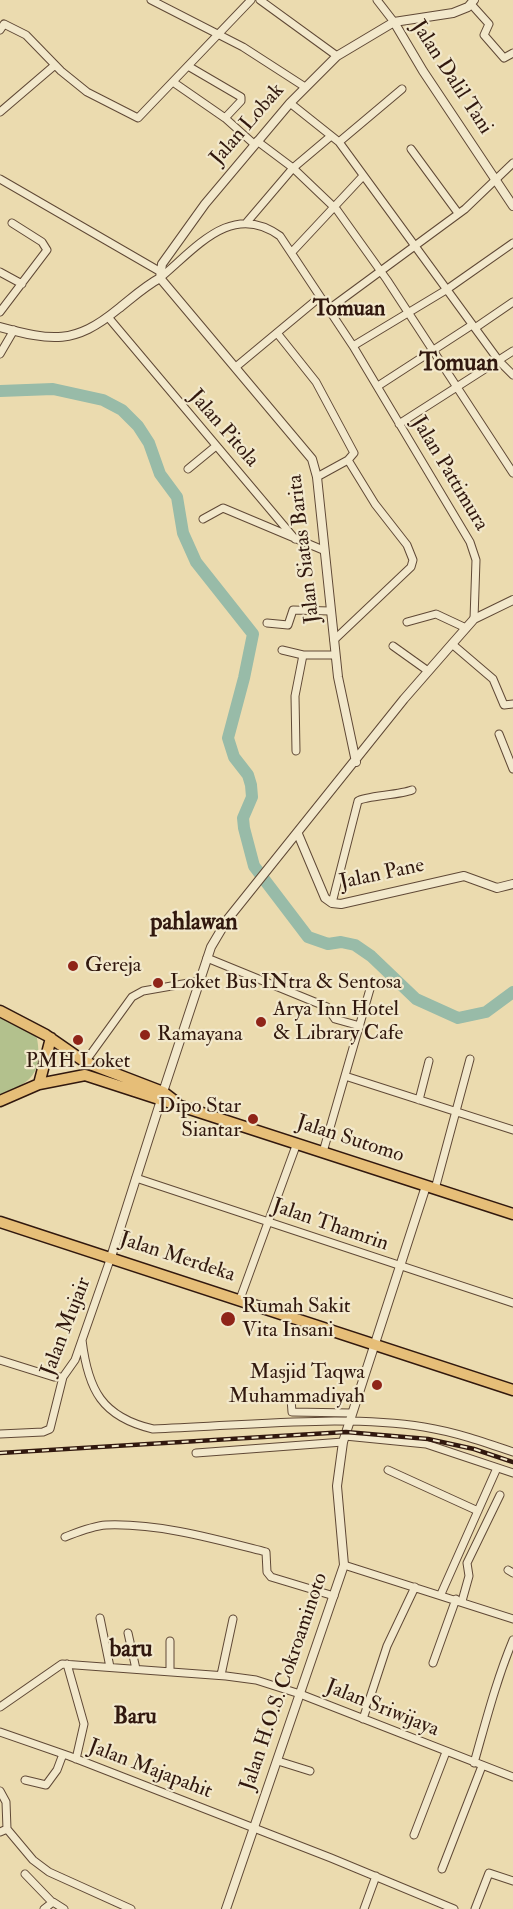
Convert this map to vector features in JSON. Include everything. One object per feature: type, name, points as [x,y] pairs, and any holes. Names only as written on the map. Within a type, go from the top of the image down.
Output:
[{"type":"main road","name":"Jalan Sutomo","points":[[0,1011],[51,1038],[86,1062],[176,1102],[513,1214]]},
{"type":"main road","points":[[39,1084],[51,1038]]},
{"type":"main road","name":"Jalan Sutomo","points":[[0,1101],[39,1084],[85,1075],[162,1096]]},
{"type":"main road","name":"Jalan Merdeka","points":[[0,1222],[513,1390]]},
{"type":"street","points":[[151,0],[276,67],[305,87]]},
{"type":"street","points":[[1,25],[26,35],[55,65],[87,92],[135,118],[140,117],[251,0]]},
{"type":"street","points":[[260,0],[337,56]]},
{"type":"street","name":"Jalan Dalil Tani","points":[[377,0],[394,22],[513,206]]},
{"type":"street","points":[[394,22],[453,14],[469,3],[489,24],[484,34],[485,39],[504,58],[513,53]]},
{"type":"street","name":"Jalan Lobak","points":[[160,274],[162,264],[205,204],[290,103],[337,56],[394,22]]},
{"type":"street","points":[[0,112],[55,65]]},
{"type":"street","points":[[188,66],[241,97],[241,100],[225,118]]},
{"type":"street","points":[[173,82],[293,168],[334,207],[381,271],[513,473]]},
{"type":"street","points":[[339,142],[402,89]]},
{"type":"street","points":[[290,103],[339,142],[499,361],[513,375]]},
{"type":"street","points":[[0,327],[58,339],[80,333],[108,317],[216,232],[247,222],[293,168],[331,136]]},
{"type":"street","points":[[411,149],[459,213]]},
{"type":"street","points":[[329,309],[459,213],[513,163]]},
{"type":"street","points":[[292,252],[363,176]]},
{"type":"street","name":"Jalan Siatas Barita","points":[[0,179],[160,274],[307,449],[317,477],[335,655],[356,762]]},
{"type":"street","name":"Jalan Pattimura","points":[[247,222],[272,230],[292,252],[378,386],[470,542],[476,560],[474,619]]},
{"type":"street","points":[[0,312],[46,250],[42,242],[12,223]]},
{"type":"street","points":[[353,346],[446,290],[513,243]]},
{"type":"street","points":[[0,272],[22,284]]},
{"type":"street","points":[[237,366],[320,297]]},
{"type":"street","points":[[378,386],[513,302]]},
{"type":"street","name":"Jalan Pitola","points":[[108,317],[295,539],[323,550]]},
{"type":"street","points":[[0,354],[14,330]]},
{"type":"street","points":[[278,333],[316,382],[354,453],[348,460],[317,477]]},
{"type":"street","points":[[399,424],[513,351]]},
{"type":"street","points":[[188,469],[216,446]]},
{"type":"street","points":[[333,640],[411,567],[413,560],[407,545],[375,504],[348,460]]},
{"type":"street","points":[[203,519],[223,508],[295,539]]},
{"type":"street","points":[[111,1257],[207,958],[227,920],[428,671],[474,619],[513,600]]},
{"type":"street","points":[[267,623],[288,625],[293,610],[330,611]]},
{"type":"street","points":[[407,622],[409,619],[426,618],[436,614],[466,628]]},
{"type":"street","points":[[452,644],[493,679],[504,705],[513,704]]},
{"type":"street","points":[[393,646],[428,671]]},
{"type":"street","points":[[282,650],[303,655],[335,655]]},
{"type":"street","points":[[296,752],[295,696],[303,655]]},
{"type":"street","points":[[499,734],[512,764]]},
{"type":"street","points":[[332,903],[358,801],[363,798],[385,797],[412,790]]},
{"type":"street","name":"Jalan Pane","points":[[298,834],[325,898],[332,903],[341,904],[464,876],[470,876],[497,888],[513,884]]},
{"type":"street","points":[[207,958],[327,1007],[335,1019],[360,1026]]},
{"type":"street","points":[[86,1062],[132,997],[143,991],[200,981]]},
{"type":"street","points":[[323,1152],[370,989]]},
{"type":"street","name":"Jalan H.O.S. Cokroaminoto","points":[[226,1909],[279,1761],[344,1565],[337,1486],[344,1439],[400,1267],[430,1187],[470,1059]]},
{"type":"street","points":[[419,1100],[429,1061]]},
{"type":"street","points":[[345,1076],[513,1130]]},
{"type":"street","points":[[240,1299],[297,1143]]},
{"type":"street","name":"Jalan Thamrin","points":[[136,1178],[513,1303]]},
{"type":"street","name":"Jalan Mujair","points":[[0,1434],[48,1431],[60,1397],[63,1377],[75,1360],[111,1257]]},
{"type":"street","points":[[82,1340],[85,1364],[100,1400],[113,1413],[132,1424],[153,1429],[350,1417]]},
{"type":"street","points":[[0,1360],[54,1377],[63,1377]]},
{"type":"street","points":[[291,1399],[292,1412],[423,1427],[467,1436],[513,1452]]},
{"type":"street","points":[[196,1453],[344,1439],[426,1444],[513,1473]]},
{"type":"street","points":[[441,1594],[497,1468]]},
{"type":"street","points":[[388,1470],[478,1511]]},
{"type":"street","points":[[433,1663],[469,1576],[467,1563],[500,1495]]},
{"type":"street","points":[[65,1537],[105,1525],[159,1529],[206,1537],[266,1552],[267,1572],[271,1577],[334,1596]]},
{"type":"street","points":[[344,1565],[441,1594],[513,1619]]},
{"type":"street","points":[[363,1719],[387,1646],[415,1587]]},
{"type":"street","points":[[100,1618],[111,1667]]},
{"type":"street","points":[[221,1675],[232,1619]]},
{"type":"street","points":[[128,1633],[136,1669]]},
{"type":"street","points":[[474,1763],[491,1707],[492,1694],[513,1640]]},
{"type":"street","points":[[170,1641],[170,1671]]},
{"type":"street","points":[[68,1664],[84,1724],[76,1759]]},
{"type":"street","name":"Jalan Sriwijaya","points":[[0,1707],[55,1667],[68,1664],[221,1675],[256,1680],[300,1694],[513,1777]]},
{"type":"street","name":"Jalan Majapahit","points":[[0,1732],[63,1754],[376,1876],[436,1905],[454,1909]]},
{"type":"street","points":[[414,1835],[446,1752]]},
{"type":"street","points":[[25,1780],[46,1785],[57,1770],[63,1754]]},
{"type":"street","points":[[279,1761],[310,1771]]},
{"type":"street","points":[[442,1869],[482,1766]]},
{"type":"street","points":[[0,1791],[6,1802],[3,1831],[33,1860],[49,1872],[130,1909]]},
{"type":"street","points":[[475,1909],[489,1873],[513,1881]]},
{"type":"street","points":[[25,1874],[52,1902],[64,1909]]},
{"type":"street","points":[[364,1909],[376,1876]]},
{"type":"street","points":[[44,1909],[52,1902]]},
{"type":"green space","points":[[0,1017],[26,1029],[37,1038],[38,1060],[36,1068],[27,1081],[0,1096]]},
{"type":"waterway","points":[[0,391],[53,389],[103,400],[122,410],[138,426],[149,443],[160,474],[177,497],[183,533],[196,562],[253,634],[228,738],[234,757],[248,775],[251,785],[252,797],[243,818],[244,828],[254,866],[308,937],[328,944],[341,942],[355,945],[371,956],[416,999],[458,1018],[486,1012],[513,992]]},
{"type":"railway","points":[[0,1453],[346,1432],[428,1439],[474,1449],[513,1462]]},
{"type":"place","name":"Gereja","points":[[73,966]]},
{"type":"place","name":"Loket Bus INtra & Sentosa","points":[[158,983]]},
{"type":"place","name":"Arya Inn Hotel & Library Cafe","points":[[261,1022]]},
{"type":"place","name":"Ramayana","points":[[145,1035]]},
{"type":"place","name":"PMH Loket","points":[[78,1040]]},
{"type":"place","name":"Dipo Star Siantar","points":[[253,1119]]},
{"type":"place","name":"Rumah Sakit Vita Insani","points":[[228,1319]]},
{"type":"place","name":"Masjid Taqwa Muhammadiyah","points":[[377,1385]]},
{"type":"district","name":"Tomuan","points":[[349,310]]},
{"type":"district","name":"Tomuan","points":[[459,365]]},
{"type":"district","name":"pahlawan","points":[[194,924]]},
{"type":"district","name":"baru","points":[[131,1651]]},
{"type":"district","name":"Baru","points":[[135,1718]]}]
